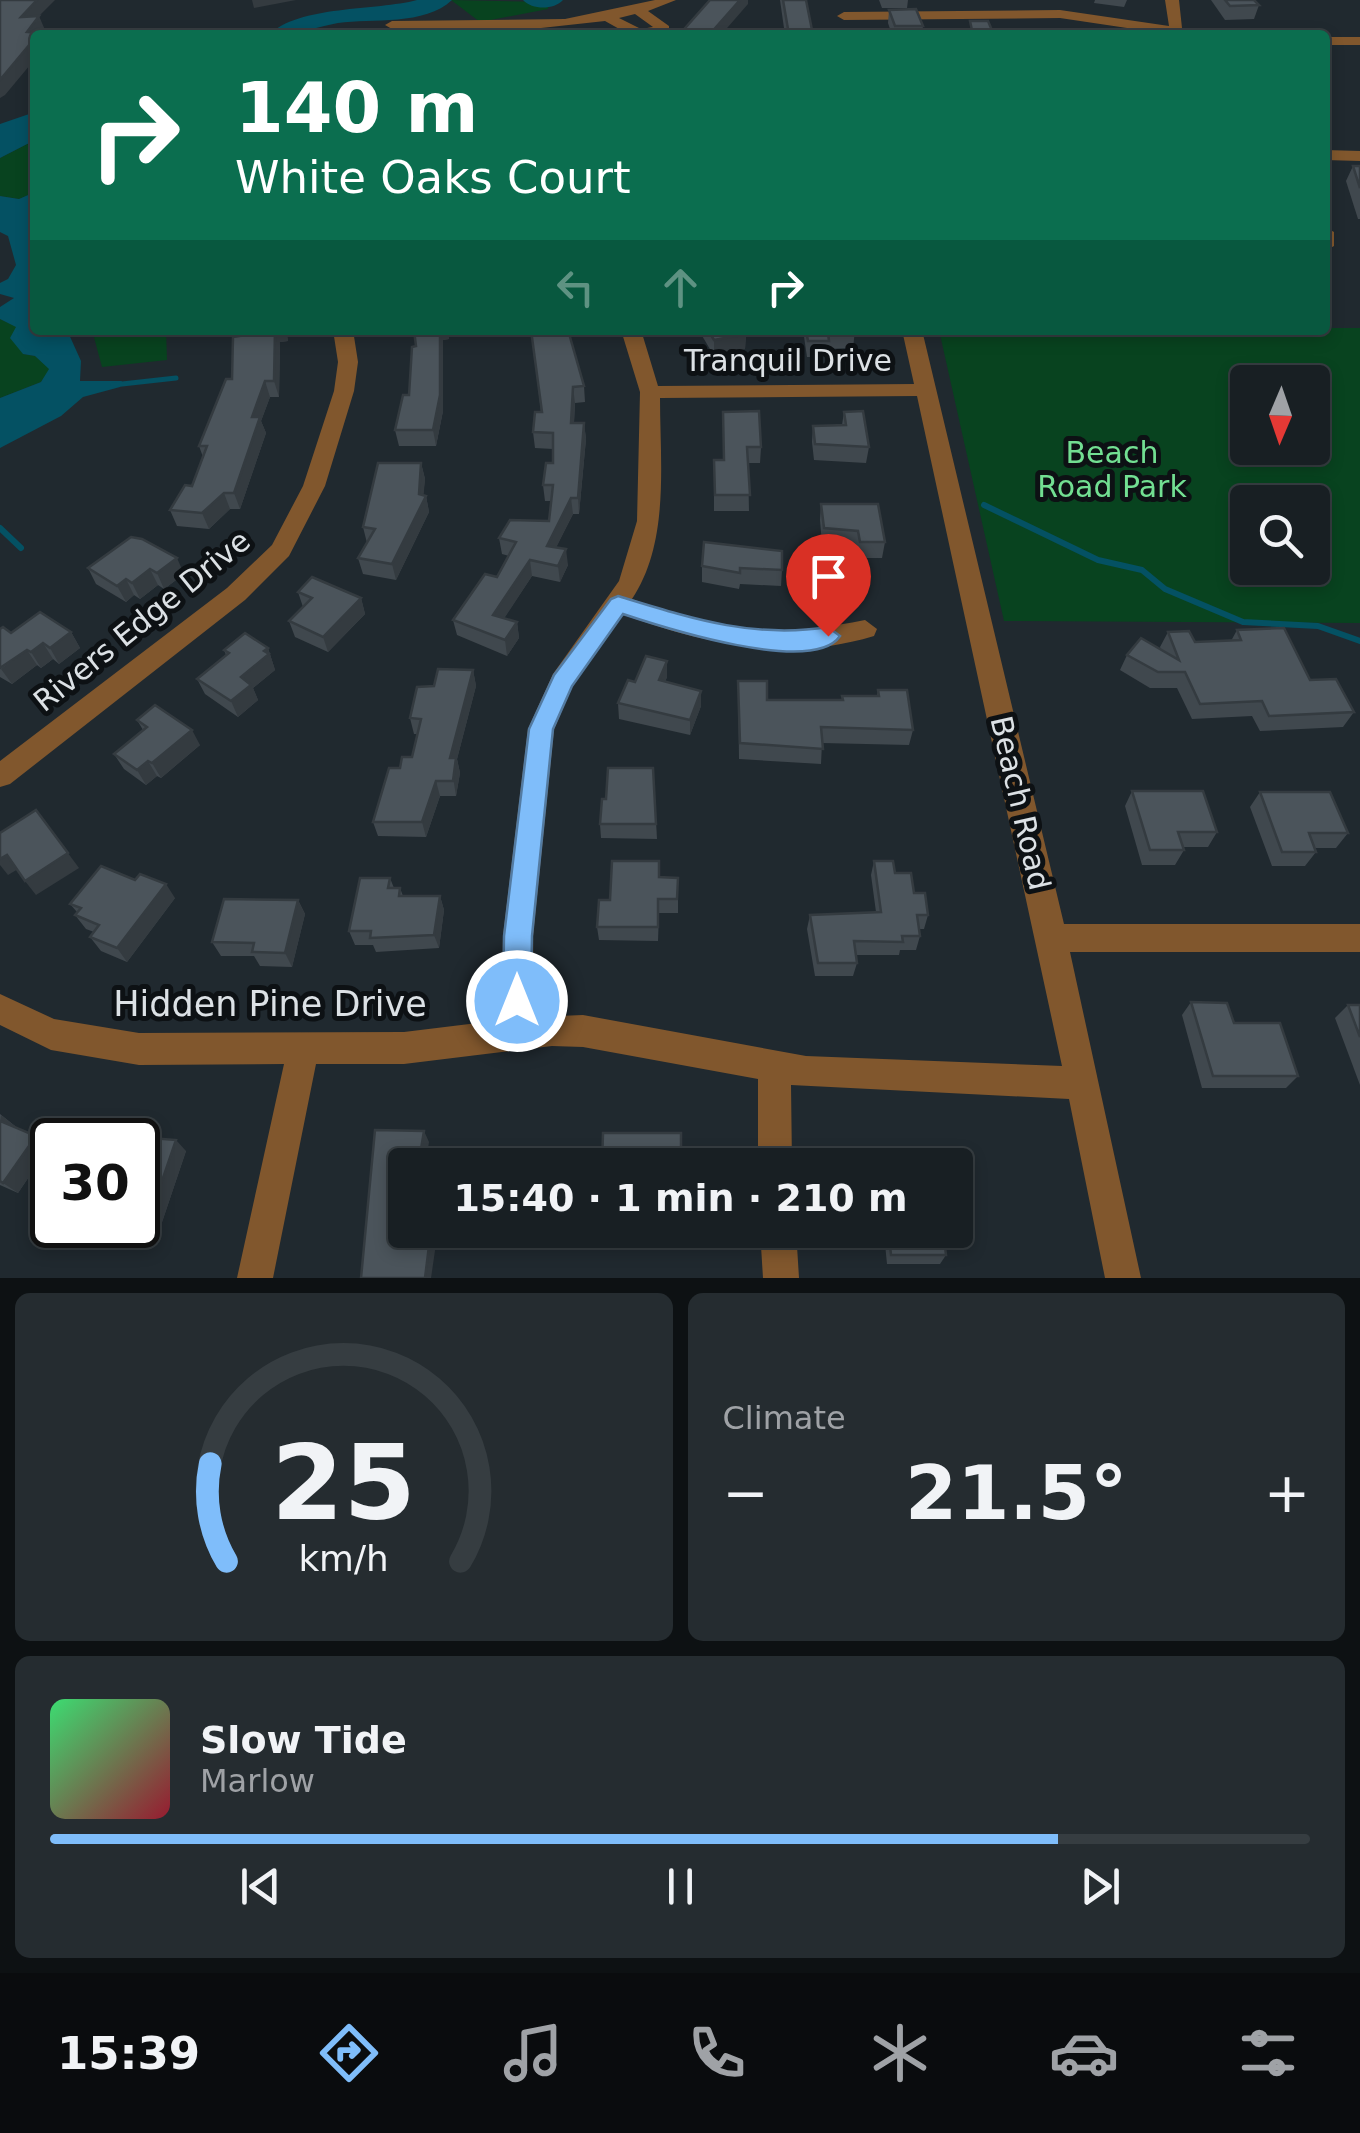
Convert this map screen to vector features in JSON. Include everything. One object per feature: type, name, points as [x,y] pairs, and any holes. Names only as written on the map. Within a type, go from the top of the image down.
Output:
[{"type":"street","points":[[392,25],[547,26],[610,20],[668,0]]},
{"type":"street","points":[[841,0],[847,30]]},
{"type":"street","points":[[844,16],[1046,14],[1174,30],[1177,19],[1172,0]]},
{"type":"street","points":[[638,10],[664,29],[659,30]]},
{"type":"street","points":[[610,20],[631,30]]},
{"type":"street","points":[[1330,41],[1360,41]]},
{"type":"street","points":[[1330,154],[1360,156]]},
{"type":"street","name":"Rivers Edge Drive","points":[[0,776],[236,594],[281,550],[314,486],[344,391],[348,362],[344,335]]},
{"type":"street","points":[[518,1034],[518,936],[541,729],[562,681],[618,604],[638,562],[648,522],[650,392],[633,335]]},
{"type":"street","name":"Beach Road","points":[[913,335],[1052,938],[1123,1278]]},
{"type":"street","name":"Tranquil Drive","points":[[650,392],[926,390]]},
{"type":"street","points":[[618,604],[696,630],[752,640],[792,642],[864,629]]},
{"type":"street","points":[[1052,938],[1360,938]]},
{"type":"street","name":"Hidden Pine Drive","points":[[0,1009],[51,1034],[114,1047],[404,1048],[552,1030],[613,1035],[774,1069],[1083,1083]]},
{"type":"street","points":[[255,1278],[303,1050]]},
{"type":"street","points":[[774,1069],[775,1148]]},
{"type":"street","points":[[779,1248],[781,1278]]},
{"type":"green space","points":[[451,0],[549,2],[548,9],[480,22]]},
{"type":"green space","points":[[30,143],[30,194],[19,199],[0,196],[0,158]]},
{"type":"green space","points":[[0,319],[17,327],[23,354],[35,356],[50,369],[41,382],[0,398]]},
{"type":"green space","name":"Beach Road Park","points":[[1330,328],[1360,328],[1360,623],[1004,621],[940,335],[1330,335]]},
{"type":"green space","points":[[93,335],[166,335],[167,360],[102,367]]},
{"type":"water","points":[[30,114],[30,143],[0,158],[0,124]]},
{"type":"water","points":[[30,194],[30,335],[69,335],[81,361],[80,381],[122,381],[120,387],[83,397],[61,416],[0,448],[0,398],[41,382],[49,369],[35,356],[23,354],[10,338],[16,327],[0,319],[0,307],[14,298],[0,294],[0,283],[8,279],[16,265],[8,236],[0,232],[0,196],[19,199]]},
{"type":"building","points":[[0,0],[37,0],[21,17],[39,16],[27,32],[30,44],[0,80]]},
{"type":"building","points":[[710,0],[740,0],[713,30],[683,30]]},
{"type":"building","points":[[783,0],[806,0],[812,30],[788,30]]},
{"type":"building","points":[[1225,0],[1254,0],[1259,5],[1230,6]]},
{"type":"building","points":[[916,9],[923,26],[895,26],[889,10]]},
{"type":"building","points":[[970,21],[988,21],[992,30],[972,30]]},
{"type":"building","points":[[1353,166],[1360,166],[1360,188]]},
{"type":"building","points":[[275,335],[274,381],[265,381],[252,417],[260,417],[234,493],[224,493],[202,513],[170,510],[185,485],[192,486],[207,446],[199,446],[226,379],[232,379],[233,337]]},
{"type":"building","points":[[415,335],[440,335],[440,395],[433,430],[395,430],[403,395],[409,395],[412,347],[416,346]]},
{"type":"building","points":[[532,335],[569,335],[584,386],[573,387],[571,423],[584,423],[578,498],[571,498],[547,546],[566,549],[558,566],[530,560],[493,615],[517,622],[505,640],[453,620],[485,574],[497,577],[516,542],[499,538],[510,520],[549,521],[553,485],[543,485],[546,463],[553,463],[553,433],[533,432],[535,412],[542,412]]},
{"type":"building","points":[[711,335],[741,335],[714,340]]},
{"type":"building","points":[[807,335],[828,335],[829,341],[808,341]]},
{"type":"building","points":[[759,411],[761,447],[747,447],[750,495],[715,495],[714,460],[724,460],[723,412]]},
{"type":"building","points":[[863,411],[869,447],[815,444],[813,426],[846,425],[844,412]]},
{"type":"building","points":[[378,463],[421,463],[419,494],[426,496],[392,564],[358,558],[375,529],[363,527]]},
{"type":"building","points":[[821,504],[878,504],[885,542],[860,542],[858,531],[824,528]]},
{"type":"building","points":[[131,537],[177,558],[157,573],[150,569],[132,583],[126,579],[117,586],[88,568]]},
{"type":"building","points":[[704,542],[782,551],[782,570],[740,568],[740,573],[702,566]]},
{"type":"building","points":[[312,577],[361,598],[323,637],[289,621],[312,598],[298,592]]},
{"type":"building","points":[[40,612],[71,632],[50,648],[43,643],[0,668],[0,629],[11,633]]},
{"type":"building","points":[[1284,628],[1310,680],[1336,679],[1354,712],[1269,716],[1262,701],[1200,704],[1185,672],[1158,672],[1127,655],[1141,638],[1179,660],[1168,632],[1189,631],[1195,642],[1241,640],[1237,630]]},
{"type":"building","points":[[245,633],[268,648],[264,651],[269,654],[241,677],[251,685],[231,701],[197,679],[229,653],[224,650]]},
{"type":"building","points":[[646,656],[667,661],[659,680],[701,691],[690,720],[618,703],[628,680],[635,682]]},
{"type":"building","points":[[438,669],[473,670],[450,758],[456,758],[453,781],[436,781],[422,822],[373,822],[389,768],[400,768],[402,757],[412,757],[421,719],[410,718],[417,687],[434,686]]},
{"type":"building","points":[[738,681],[767,681],[767,700],[843,700],[842,696],[879,696],[878,690],[907,690],[913,730],[821,727],[823,749],[740,743]]},
{"type":"building","points":[[155,705],[192,730],[152,763],[148,761],[137,770],[114,754],[147,727],[137,720]]},
{"type":"building","points":[[608,768],[653,768],[656,824],[600,824]]},
{"type":"building","points":[[1132,791],[1203,791],[1217,832],[1178,832],[1184,850],[1150,850]]},
{"type":"building","points":[[1260,792],[1330,792],[1348,833],[1309,833],[1316,852],[1282,852]]},
{"type":"building","points":[[36,810],[68,853],[25,881],[7,855],[0,859],[0,833]]},
{"type":"building","points":[[612,861],[659,861],[659,877],[678,878],[677,899],[658,899],[658,927],[597,927],[599,900],[610,900]]},
{"type":"building","points":[[874,861],[893,861],[895,873],[911,873],[914,893],[925,893],[928,915],[917,915],[920,936],[902,936],[903,942],[854,941],[857,963],[818,963],[810,915],[881,912]]},
{"type":"building","points":[[101,866],[135,880],[140,874],[166,884],[117,948],[90,937],[99,925],[75,915],[81,908],[70,904]]},
{"type":"building","points":[[360,878],[390,878],[388,888],[400,888],[399,896],[440,896],[434,935],[370,938],[371,931],[349,931]]},
{"type":"building","points":[[224,899],[298,900],[285,953],[252,952],[254,943],[212,942]]},
{"type":"building","points":[[1191,1002],[1227,1003],[1234,1023],[1280,1023],[1298,1076],[1213,1076]]},
{"type":"building","points":[[1348,1005],[1360,1005],[1360,1037]]},
{"type":"building","points":[[0,1121],[30,1134],[30,1145],[3,1183]]},
{"type":"building","points":[[375,1130],[424,1131],[421,1148],[388,1148],[388,1248],[429,1248],[425,1278],[361,1278]]},
{"type":"building","points":[[603,1133],[681,1133],[681,1148],[603,1148]]},
{"type":"building","points":[[160,1139],[176,1140],[160,1187]]},
{"type":"building","points":[[890,1248],[945,1248],[946,1255],[891,1255]]},
{"type":"waterway","points":[[295,30],[334,17],[391,14],[441,0]]},
{"type":"waterway","points":[[534,0],[552,0]]},
{"type":"waterway","points":[[113,385],[176,378]]},
{"type":"waterway","points":[[984,505],[1098,560],[1142,570],[1165,589],[1243,622],[1318,626],[1360,641]]},
{"type":"waterway","points":[[0,528],[21,548]]},
{"type":"route","points":[[517,1001],[518,936],[534,759],[541,729],[562,681],[618,604],[696,630],[752,640],[792,642],[828,636]]}]
